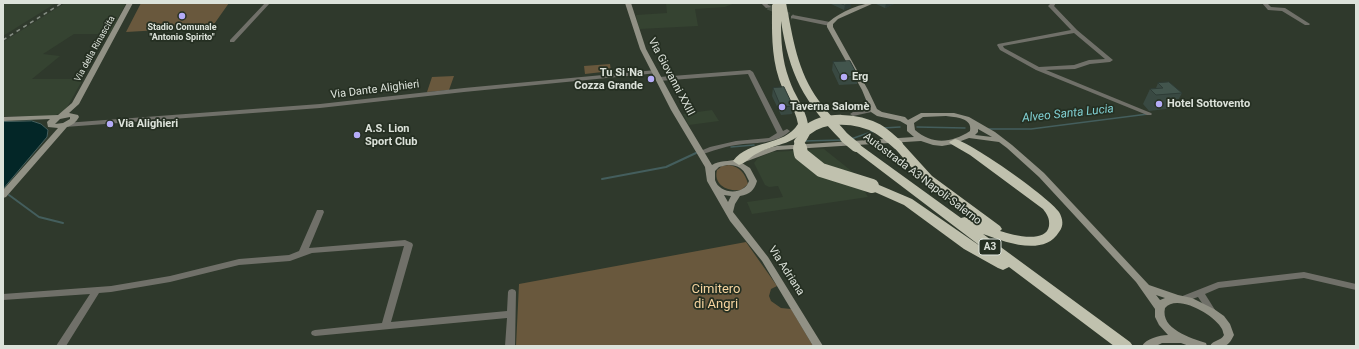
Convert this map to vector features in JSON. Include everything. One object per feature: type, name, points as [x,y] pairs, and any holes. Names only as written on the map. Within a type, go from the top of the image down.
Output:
[{"type":"highway","name":"Autostrada A3 Napoli-Salerno","points":[[775,5],[785,58],[791,75],[810,108],[846,143],[1003,265],[1112,346]]},
{"type":"highway","points":[[731,162],[754,150],[790,138],[801,128],[803,124],[801,113],[784,80],[780,68],[776,36],[775,5]]},
{"type":"highway","points":[[1003,265],[969,246],[908,202],[872,186],[813,166],[802,154],[800,143],[801,137],[810,128],[817,124],[844,119],[874,126],[901,142],[920,172],[939,189],[992,228],[1018,240]]},
{"type":"highway","points":[[884,170],[973,226],[995,235],[1018,240],[1034,241],[1050,236],[1055,230],[1056,222],[1053,214],[1041,200],[1015,181],[955,142]]},
{"type":"highway","name":"Autostrada A3 Napoli-Salerno","points":[[846,143],[1125,346]]},
{"type":"main road","name":"Via della Rinascita","points":[[52,124],[75,104],[130,3]]},
{"type":"main road","name":"Via Giovanni XXIII","points":[[628,3],[638,38],[702,155],[710,173]]},
{"type":"main road","points":[[871,3],[836,18],[830,24],[832,31],[865,90],[874,110],[880,114],[893,116],[952,114],[964,117],[1002,141],[1017,152],[1042,176],[1144,285],[1159,308],[1160,319],[1165,326],[1182,339],[1202,346]]},
{"type":"main road","name":"Via della Rinascita","points":[[75,104],[75,116]]},
{"type":"main road","points":[[3,119],[36,119],[75,116],[73,121],[65,125],[3,195]]},
{"type":"main road","points":[[893,116],[902,119],[922,140]]},
{"type":"main road","points":[[901,142],[911,128],[912,120],[918,116]]},
{"type":"main road","points":[[36,119],[52,124],[65,125]]},
{"type":"main road","points":[[752,157],[749,171],[753,184],[745,192],[737,194],[724,193],[715,187],[710,173],[712,167],[752,157],[762,151],[777,148],[922,140],[938,143],[955,142],[968,136],[975,130],[974,123]]},
{"type":"main road","points":[[49,142],[52,124]]},
{"type":"main road","points":[[968,136],[980,136],[1002,141]]},
{"type":"main road","points":[[702,155],[741,165],[749,171]]},
{"type":"main road","name":"Via Adriana","points":[[715,187],[730,212],[765,259],[818,346]]},
{"type":"main road","points":[[730,212],[731,204],[737,194]]},
{"type":"main road","points":[[1144,285],[1156,292],[1192,301],[1218,316],[1228,330],[1228,336],[1226,341],[1215,346]]},
{"type":"main road","points":[[1159,308],[1162,303],[1180,299]]},
{"type":"main road","points":[[1161,339],[1165,326]]},
{"type":"main road","points":[[1147,346],[1161,339],[1182,339]]},
{"type":"street","points":[[232,40],[268,3]]},
{"type":"street","points":[[763,3],[775,5]]},
{"type":"street","points":[[1038,69],[1075,67],[1089,62],[1110,60],[1075,31],[1051,6],[1054,3]]},
{"type":"street","points":[[1264,3],[1270,9],[1283,9],[1307,24]]},
{"type":"street","points":[[793,17],[830,24]]},
{"type":"street","points":[[1075,31],[1000,45],[1005,51],[1038,69],[1149,114]]},
{"type":"street","name":"Via Dante Alighieri","points":[[65,125],[320,106],[457,91],[658,75],[750,72],[784,132],[770,140],[736,143],[712,148],[702,155]]},
{"type":"street","points":[[853,114],[874,110]]},
{"type":"street","name":"Via Dante Alighieri","points":[[75,116],[96,123]]},
{"type":"street","points":[[303,252],[320,212]]},
{"type":"street","points":[[3,297],[97,290],[170,279],[239,262],[290,258],[303,252],[397,244],[409,245],[386,323],[388,326]]},
{"type":"street","points":[[1180,299],[1200,294],[1206,289],[1218,285],[1304,275],[1356,287]]},
{"type":"street","points":[[61,346],[97,290]]},
{"type":"street","points":[[510,346],[512,292]]},
{"type":"street","points":[[1200,294],[1210,310]]},
{"type":"street","points":[[315,333],[511,314]]},
{"type":"shaded area","points":[[3,3],[56,3],[3,36]]},
{"type":"shaded area","points":[[65,3],[126,3],[110,34],[74,34],[43,54],[60,56],[32,79],[83,79],[65,111],[53,116],[3,116],[3,42]]},
{"type":"shaded area","points":[[666,3],[735,3],[725,7],[695,9],[698,26],[639,29],[636,15],[667,13]]},
{"type":"shaded area","points":[[712,110],[719,121],[689,125],[683,114]]},
{"type":"shaded area","points":[[824,149],[854,173],[868,197],[752,214],[747,202],[783,197],[778,186],[769,187],[765,185],[754,163],[758,158],[772,152]]},
{"type":"green space","name":"Stadio Comunale \"Antonio Spirito\"","points":[[141,3],[229,3],[212,27],[126,32]]},
{"type":"green space","points":[[610,64],[611,71],[585,74],[584,66]]},
{"type":"green space","points":[[454,76],[449,90],[427,92],[432,77]]},
{"type":"green space","points":[[729,165],[742,171],[745,177],[748,184],[741,190],[727,189],[717,180],[717,170],[722,166]]},
{"type":"green space","name":"Cimitero di Angri","points":[[746,242],[777,286],[771,289],[769,296],[771,301],[781,308],[791,309],[813,346],[516,346],[519,284]]},
{"type":"water","points":[[32,121],[41,124],[48,130],[47,137],[3,189],[3,122]]},
{"type":"building","points":[[850,61],[858,76],[841,77],[833,62]]},
{"type":"building","points":[[1169,82],[1182,93],[1156,95],[1150,89],[1163,88],[1158,83]]},
{"type":"building","points":[[784,87],[793,106],[781,107],[773,88]]},
{"type":"waterway","name":"Alveo Santa Lucia","points":[[989,129],[1031,129],[1148,114]]},
{"type":"waterway","name":"Alveo Santa Lucia","points":[[883,128],[900,127]]},
{"type":"waterway","name":"Alveo Santa Lucia","points":[[917,127],[965,128]]},
{"type":"waterway","name":"Alveo Santa Lucia","points":[[851,139],[874,131]]},
{"type":"waterway","name":"Alveo Santa Lucia","points":[[803,141],[843,140]]},
{"type":"waterway","name":"Alveo Santa Lucia","points":[[731,147],[754,145]]},
{"type":"waterway","name":"Alveo Santa Lucia","points":[[602,179],[666,167],[696,153]]},
{"type":"waterway","name":"Alveo Santa Lucia","points":[[9,195],[39,217],[63,223]]},
{"type":"tunnel","points":[[768,7],[793,17]]},
{"type":"railway","points":[[3,40],[62,3]]},
{"type":"place","name":"Stadio Comunale \"Antonio Spirito\"","points":[[182,16]]},
{"type":"place","name":"Erg","points":[[844,77]]},
{"type":"place","name":"Tu Si 'Na Cozza Grande","points":[[651,79]]},
{"type":"place","name":"Hotel Sottovento","points":[[1159,104]]},
{"type":"place","name":"Taverna Salomè","points":[[782,107]]},
{"type":"place","name":"Via Alighieri","points":[[110,124]]},
{"type":"place","name":"A.S. Lion Sport Club","points":[[357,135]]}]
